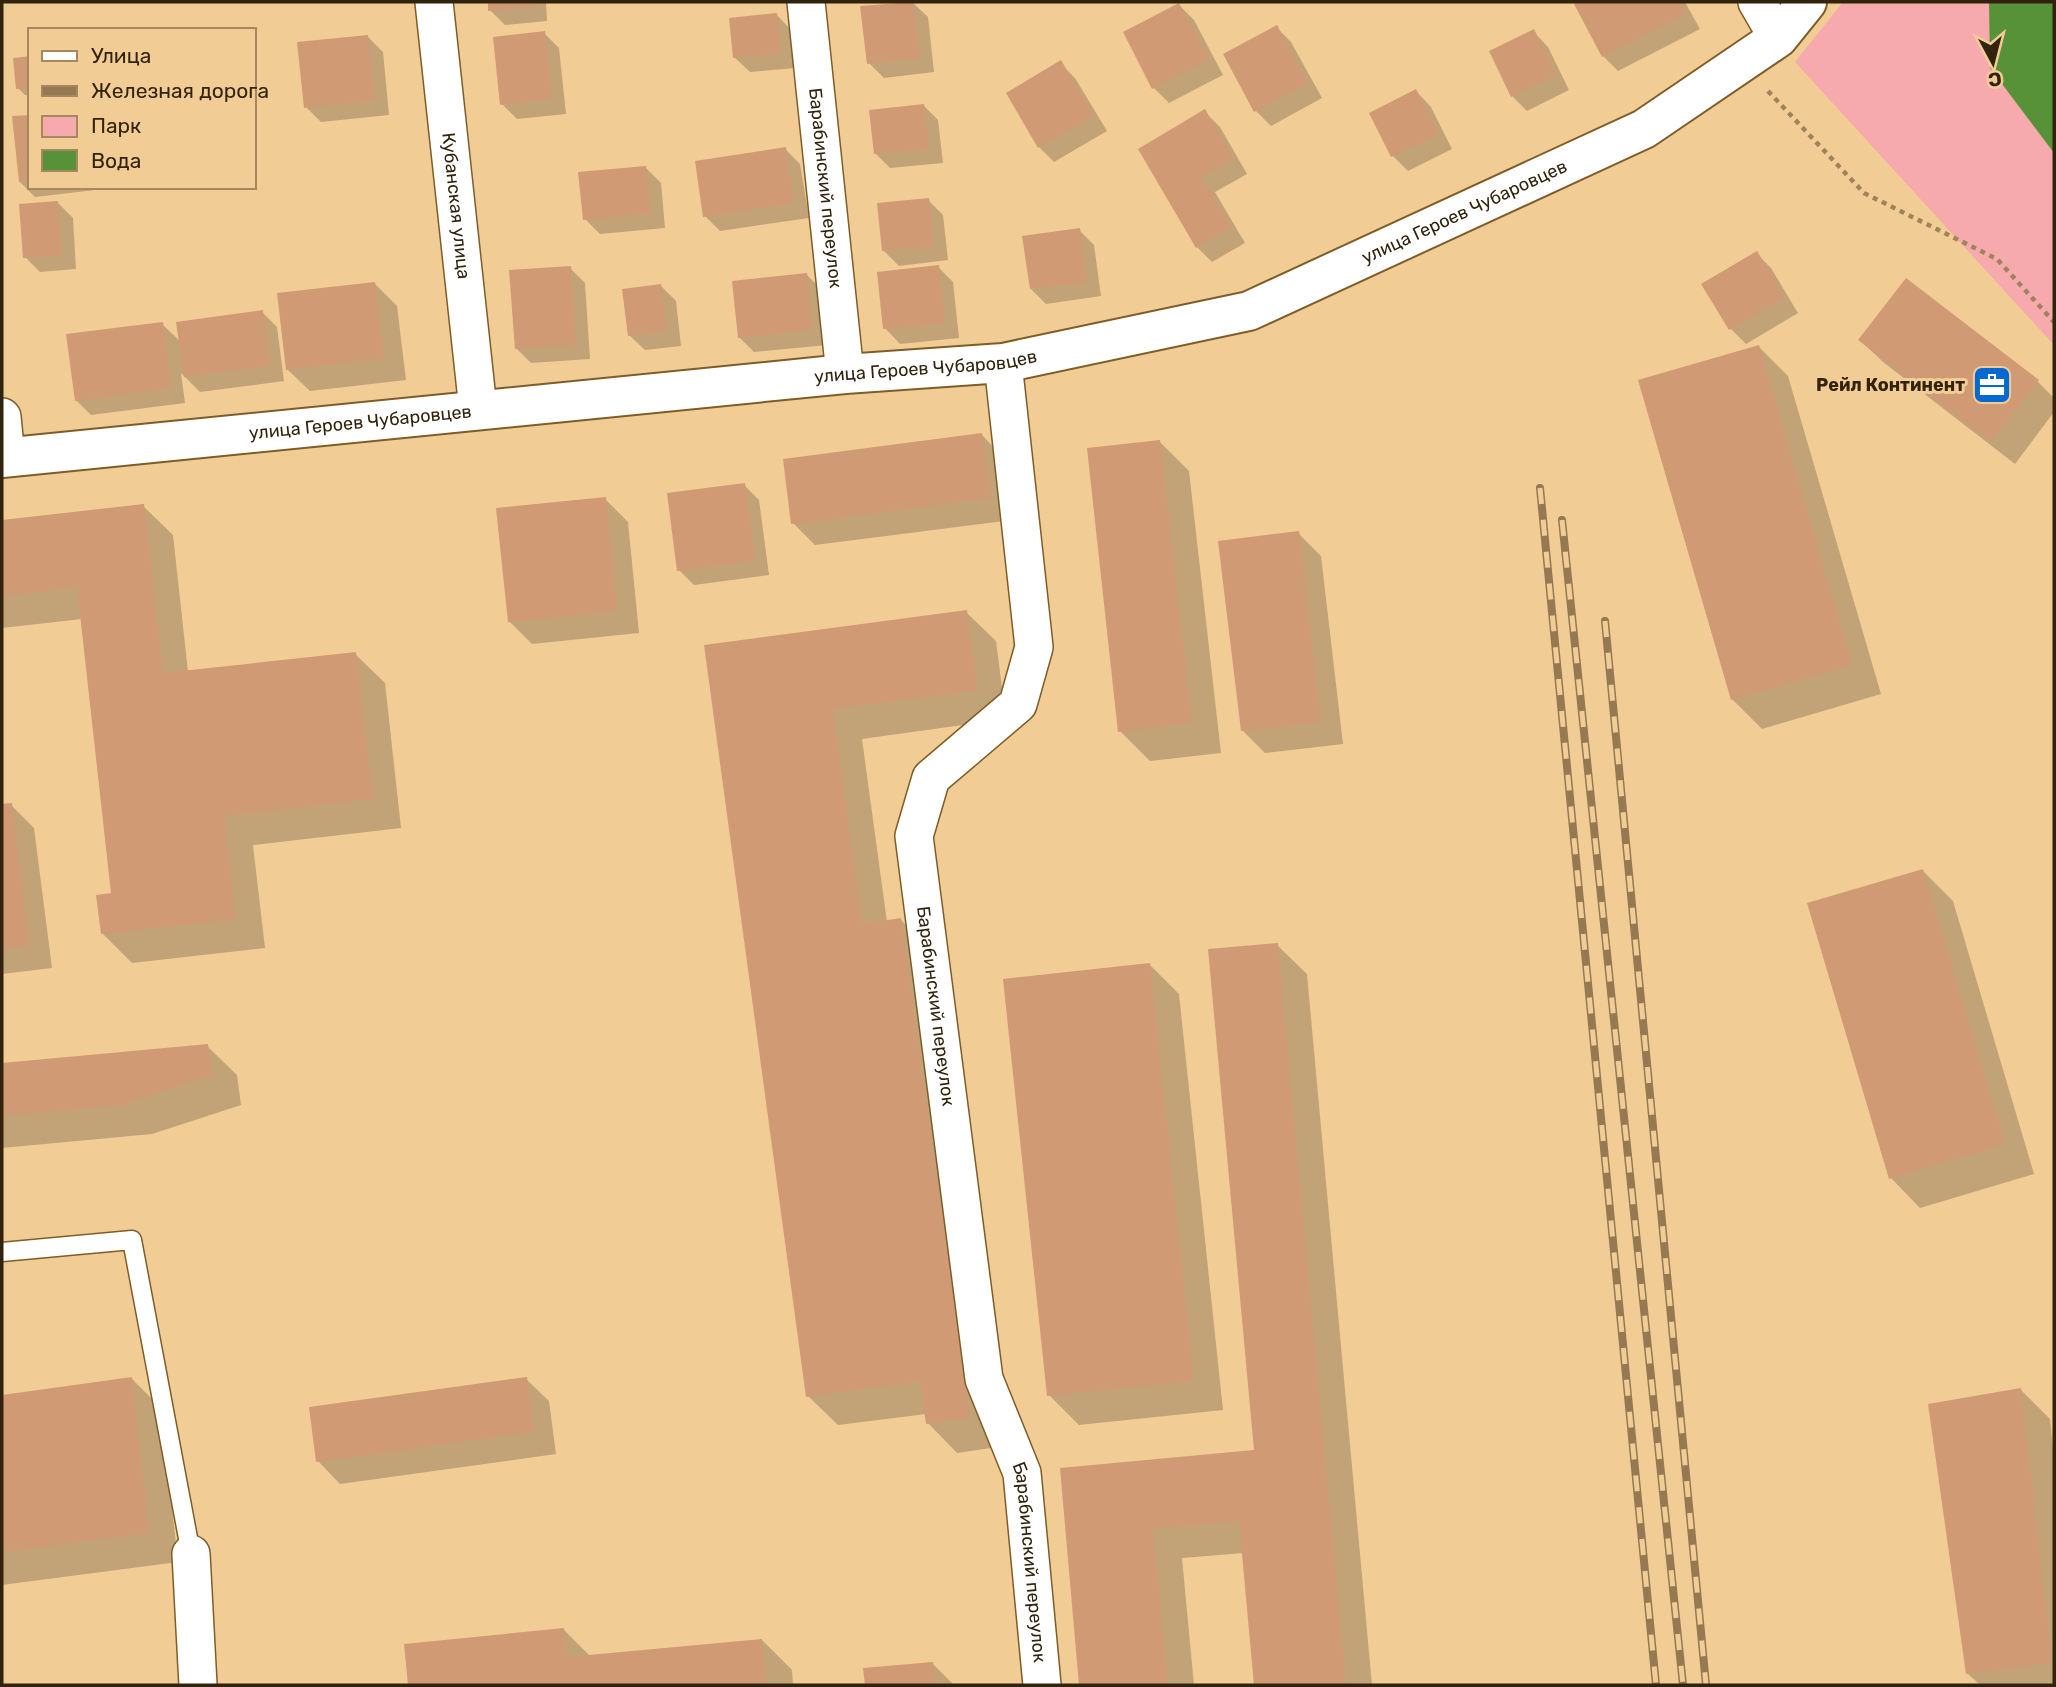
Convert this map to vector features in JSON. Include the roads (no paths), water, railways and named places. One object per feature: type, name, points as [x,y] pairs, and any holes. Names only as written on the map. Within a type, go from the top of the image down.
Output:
[{"type":"street","name":"Кубанская улица","points":[[434,2],[478,409]]},
{"type":"street","name":"Барабинский переулок","points":[[806,2],[845,374]]},
{"type":"street","points":[[1757,2],[1778,38]]},
{"type":"street","name":"улица Героев Чубаровцев","points":[[4,458],[845,374],[1003,363],[1249,312],[1644,129],[1778,38],[1807,2]]},
{"type":"street","name":"Барабинский переулок","points":[[1003,363],[1034,647],[1018,704],[931,778],[914,836],[984,1379],[1022,1473],[1042,1685]]},
{"type":"street","points":[[2,417],[4,458]]},
{"type":"street","points":[[191,1554],[198,1685]]},
{"type":"lane","points":[[2,1252],[132,1240],[191,1554]]},
{"type":"water","points":[[1989,2],[2054,2],[2054,153],[1990,68]]},
{"type":"railway","points":[[1540,488],[1656,1685]]},
{"type":"railway","points":[[1562,520],[1683,1685]]},
{"type":"railway","points":[[1605,621],[1706,1685]]},
{"type":"place","name":"Рейл Континент","points":[[1992,385]]}]
